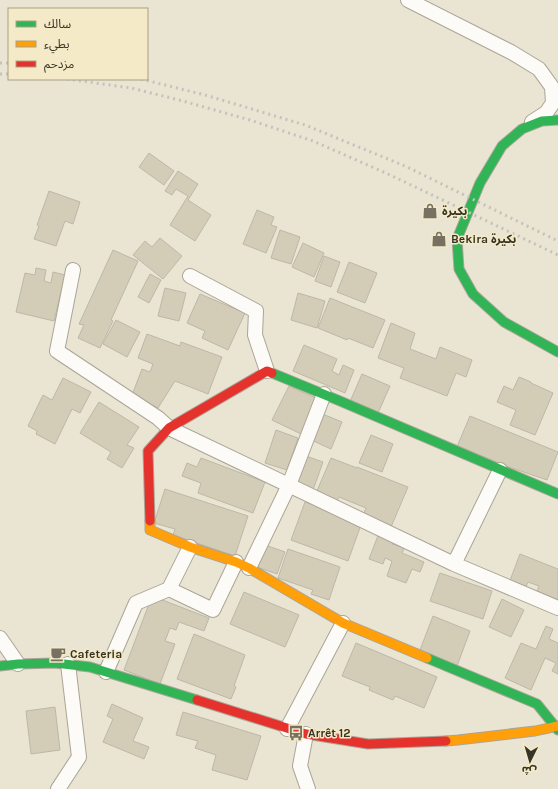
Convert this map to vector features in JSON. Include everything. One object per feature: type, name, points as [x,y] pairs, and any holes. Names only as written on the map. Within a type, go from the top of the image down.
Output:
[{"type":"street","points":[[408,0],[511,52],[539,69],[558,77]]},
{"type":"street","points":[[539,69],[552,87],[553,102],[546,113],[522,129],[502,146],[480,183],[457,239],[459,269],[473,294],[504,322],[558,352]]},
{"type":"street","points":[[522,129],[542,122],[558,120]]},
{"type":"street","points":[[74,270],[57,351],[158,418],[169,428],[454,564],[558,608]]},
{"type":"street","points":[[190,276],[256,311],[255,335],[267,371],[558,494]]},
{"type":"street","points":[[267,371],[169,428],[148,451],[150,530],[190,547],[236,562],[249,568],[343,623],[537,704],[557,727]]},
{"type":"street","points":[[249,568],[289,485],[324,394]]},
{"type":"street","points":[[454,564],[500,470]]},
{"type":"street","points":[[106,672],[136,604],[169,589],[190,547]]},
{"type":"street","points":[[169,589],[213,610],[236,562]]},
{"type":"street","points":[[287,729],[343,623]]},
{"type":"street","points":[[0,638],[18,664]]},
{"type":"street","points":[[0,666],[55,663],[90,667],[287,729],[306,734],[368,744],[458,740],[557,727]]},
{"type":"street","points":[[58,789],[79,757],[68,664]]},
{"type":"street","points":[[306,734],[300,766],[308,789]]},
{"type":"building","points":[[149,153],[174,171],[164,185],[139,167]]},
{"type":"building","points":[[178,171],[198,184],[188,200],[211,215],[195,241],[170,225],[188,196],[176,189],[172,195],[165,191]]},
{"type":"building","points":[[49,191],[80,202],[73,224],[65,221],[56,246],[34,239],[39,226],[37,225]]},
{"type":"building","points":[[257,210],[274,217],[271,225],[277,227],[266,253],[243,244]]},
{"type":"building","points":[[280,230],[300,237],[291,264],[271,258]]},
{"type":"building","points":[[160,238],[182,256],[163,279],[133,255],[145,241],[152,247]]},
{"type":"building","points":[[303,243],[324,253],[314,277],[292,267]]},
{"type":"building","points":[[113,250],[138,261],[100,348],[78,338],[84,325],[79,324]]},
{"type":"building","points":[[324,256],[340,262],[331,287],[315,281]]},
{"type":"building","points":[[349,262],[377,273],[365,303],[337,292]]},
{"type":"building","points":[[36,268],[46,270],[44,281],[51,283],[53,272],[65,275],[54,321],[16,312],[25,273],[35,275]]},
{"type":"building","points":[[150,274],[161,280],[149,303],[138,297]]},
{"type":"building","points":[[165,288],[186,293],[179,321],[158,316]]},
{"type":"building","points":[[298,293],[325,301],[317,328],[291,320]]},
{"type":"building","points":[[200,294],[245,313],[228,350],[202,338],[205,331],[187,323]]},
{"type":"building","points":[[330,298],[385,320],[373,348],[348,338],[347,340],[318,328]]},
{"type":"building","points":[[116,320],[140,332],[127,357],[103,344]]},
{"type":"building","points":[[391,323],[415,333],[410,349],[436,359],[440,347],[472,360],[466,377],[456,373],[447,396],[400,378],[404,368],[378,358]]},
{"type":"building","points":[[147,334],[180,346],[181,342],[222,357],[208,394],[175,381],[158,408],[132,395],[142,369],[150,372],[153,364],[138,358]]},
{"type":"building","points":[[304,345],[337,359],[332,371],[339,375],[343,365],[354,370],[345,393],[293,371]]},
{"type":"building","points":[[362,374],[390,386],[378,413],[349,404]]},
{"type":"building","points":[[519,377],[553,393],[535,435],[510,425],[516,410],[497,402],[504,386],[513,390]]},
{"type":"building","points":[[63,378],[91,392],[80,413],[72,409],[55,444],[36,434],[37,431],[28,426],[43,395],[52,400]]},
{"type":"building","points":[[289,386],[318,399],[301,434],[272,420]]},
{"type":"building","points":[[99,402],[139,427],[127,445],[134,448],[122,468],[107,459],[111,452],[80,433]]},
{"type":"building","points":[[320,413],[342,422],[331,449],[309,439]]},
{"type":"building","points":[[470,416],[558,452],[547,480],[456,449]]},
{"type":"building","points":[[276,430],[298,438],[287,470],[265,463]]},
{"type":"building","points":[[371,435],[393,444],[382,472],[359,463]]},
{"type":"building","points":[[303,455],[323,462],[313,490],[293,483]]},
{"type":"building","points":[[201,458],[265,482],[253,513],[198,493],[201,483],[182,476],[187,463],[197,467]]},
{"type":"building","points":[[331,458],[408,487],[391,527],[363,516],[366,508],[339,497],[337,501],[316,493]]},
{"type":"building","points":[[165,489],[248,516],[235,556],[173,535],[175,529],[154,523]]},
{"type":"building","points":[[305,502],[362,522],[348,561],[291,540]]},
{"type":"building","points":[[379,533],[394,539],[392,544],[404,548],[402,553],[424,562],[420,572],[412,569],[406,583],[387,576],[392,561],[385,558],[383,564],[369,559]]},
{"type":"building","points":[[265,545],[285,552],[277,574],[257,567]]},
{"type":"building","points":[[288,549],[340,567],[329,600],[311,594],[313,590],[278,578]]},
{"type":"building","points":[[520,554],[558,569],[558,602],[536,594],[539,586],[528,582],[525,589],[509,583]]},
{"type":"building","points":[[440,573],[492,591],[483,619],[430,601]]},
{"type":"building","points":[[244,592],[299,615],[285,647],[230,624]]},
{"type":"building","points":[[152,596],[209,618],[204,631],[179,622],[176,630],[170,628],[165,641],[175,644],[160,684],[124,670]]},
{"type":"building","points":[[502,599],[524,610],[511,637],[489,627]]},
{"type":"building","points":[[433,616],[470,631],[457,666],[420,650]]},
{"type":"building","points":[[546,626],[553,629],[549,639],[558,643],[558,674],[552,671],[556,663],[545,658],[531,690],[505,678],[521,643],[536,649]]},
{"type":"building","points":[[194,634],[245,655],[231,699],[177,679]]},
{"type":"building","points":[[356,643],[437,677],[424,708],[395,696],[393,700],[369,690],[370,687],[342,676]]},
{"type":"building","points":[[112,704],[143,718],[133,741],[149,747],[144,759],[103,742],[113,719],[107,716]]},
{"type":"building","points":[[55,707],[60,750],[31,754],[26,711]]},
{"type":"building","points":[[183,712],[261,736],[247,780],[212,770],[216,755],[195,748],[198,741],[176,735]]},
{"type":"railway","points":[[0,63],[8,63]]},
{"type":"railway","points":[[0,74],[8,74]]},
{"type":"railway","points":[[74,80],[131,88],[183,101],[250,120],[313,141],[388,174],[558,255]]},
{"type":"railway","points":[[145,80],[205,95],[305,125],[405,166],[558,241]]},
{"type":"traffic: fast","points":[[558,120],[542,121],[522,129],[502,146],[480,183],[457,239],[459,269],[473,294],[504,322],[558,352]]},
{"type":"traffic: fast","points":[[272,373],[558,494]]},
{"type":"traffic: fast","points":[[427,658],[537,704],[558,730]]},
{"type":"traffic: fast","points":[[0,666],[55,663],[90,667],[197,700]]},
{"type":"traffic: slow","points":[[150,521],[150,530],[190,547],[236,562],[249,568],[343,623],[427,658]]},
{"type":"traffic: slow","points":[[446,741],[535,731],[558,726]]},
{"type":"traffic: jam","points":[[150,521],[148,451],[169,428],[267,371],[272,373]]},
{"type":"traffic: jam","points":[[197,700],[306,734],[368,744],[446,741]]},
{"type":"place","name":"بكيرة","points":[[430,211]]},
{"type":"place","name":"Bekira بكيرة","points":[[439,239]]},
{"type":"place","name":"Cafeteria","points":[[58,654]]},
{"type":"place","name":"Arrêt 12","points":[[296,733]]}]
